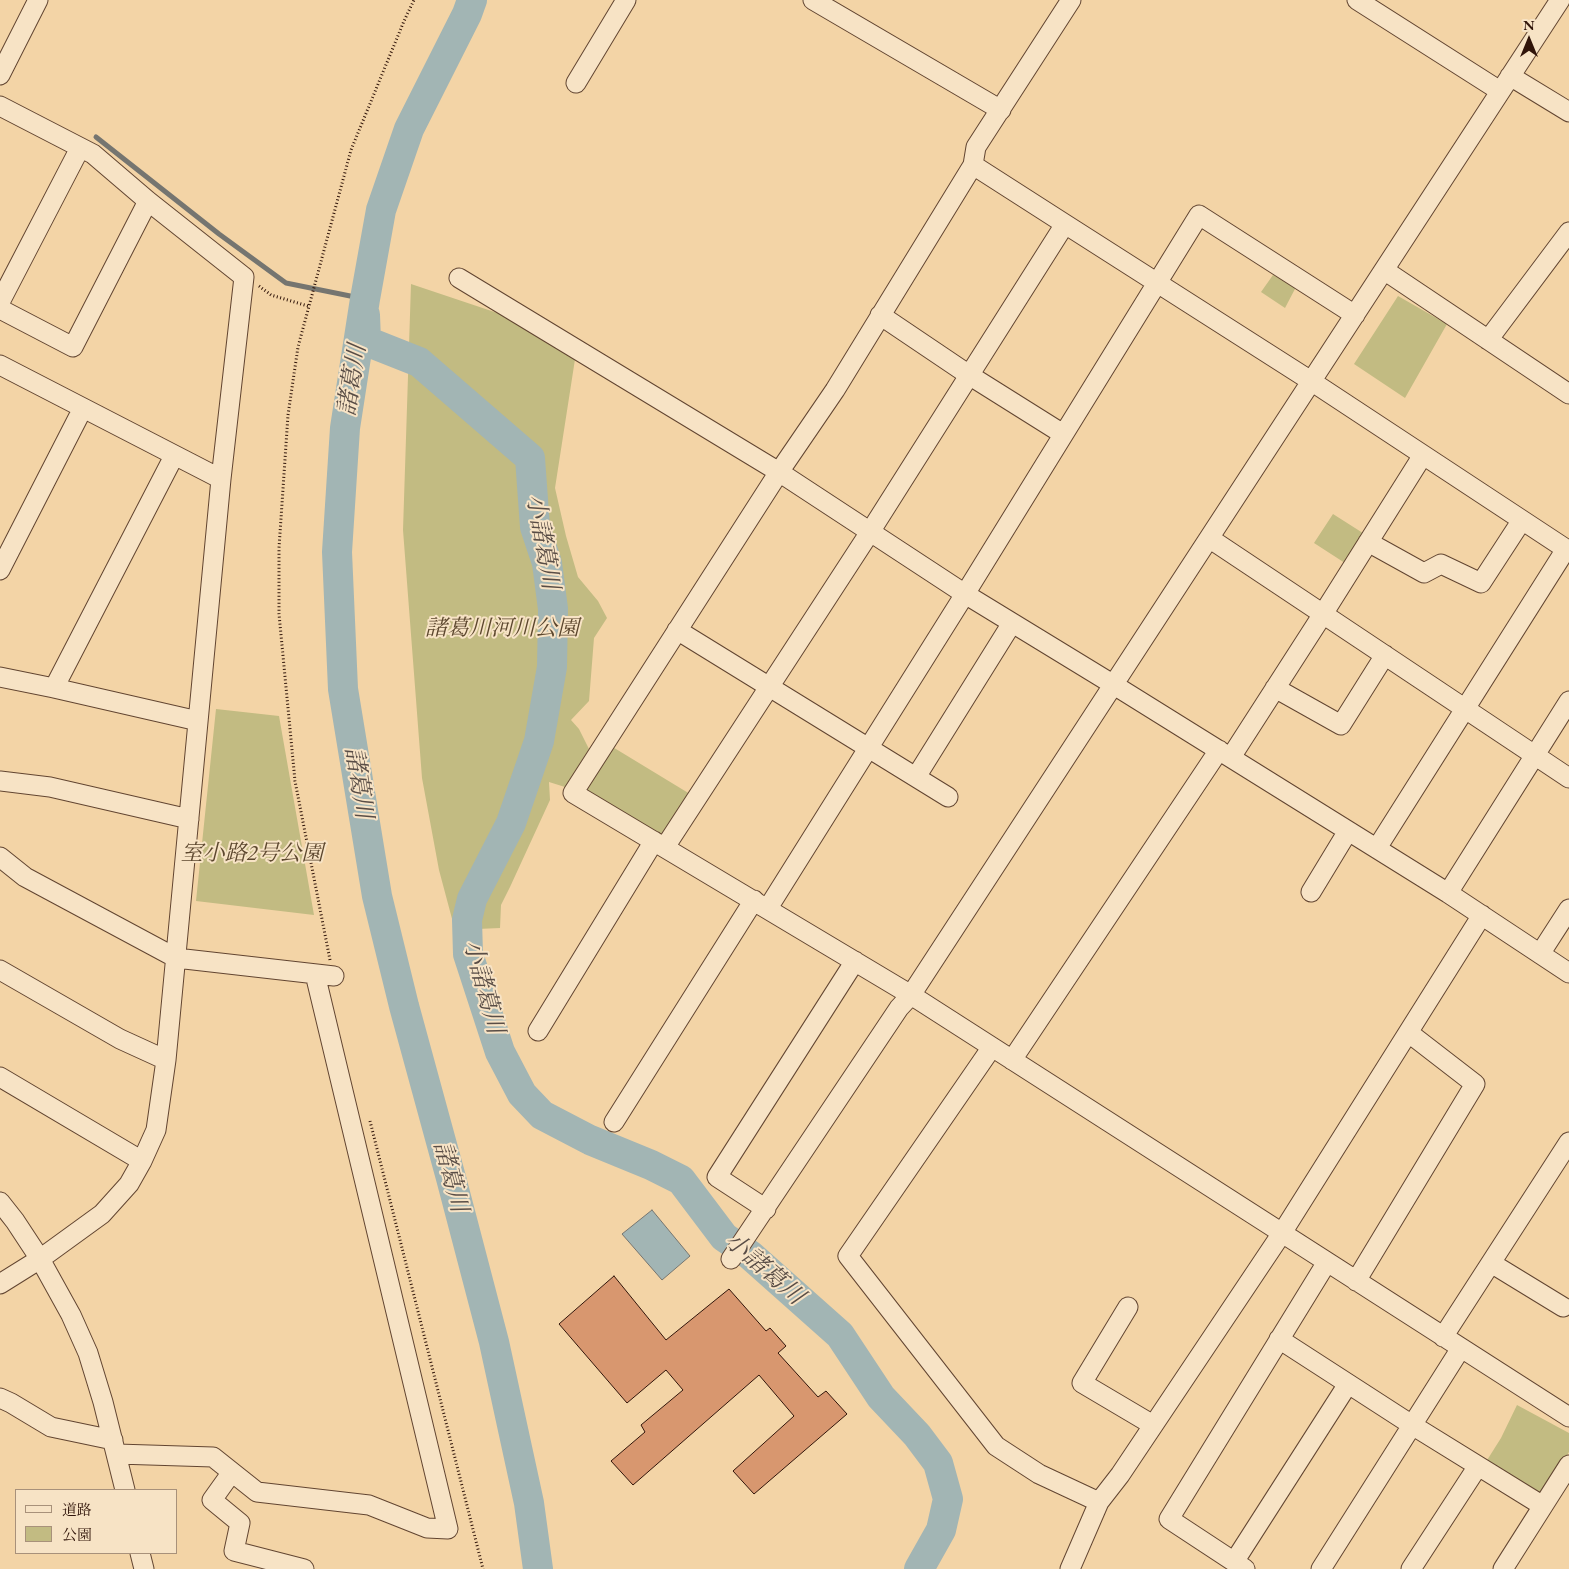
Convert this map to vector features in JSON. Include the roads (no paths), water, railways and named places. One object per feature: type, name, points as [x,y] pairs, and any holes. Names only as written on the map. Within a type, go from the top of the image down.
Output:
[{"type":"street","points":[[0,75],[38,0]]},
{"type":"street","points":[[813,0],[1000,110]]},
{"type":"street","points":[[1071,0],[976,147],[973,164],[835,390],[779,472],[574,793],[912,995],[1569,1417]]},
{"type":"street","points":[[1357,0],[1505,83],[1569,112]]},
{"type":"street","points":[[731,1259],[743,1244],[899,1008],[912,995],[1560,0],[1569,6]]},
{"type":"street","points":[[576,83],[621,2]]},
{"type":"street","points":[[0,106],[92,154],[244,277],[221,479],[166,1060],[156,1130],[129,1184],[102,1214],[40,1259],[0,1284]]},
{"type":"street","points":[[0,302],[80,148]]},
{"type":"street","points":[[973,164],[1311,381],[1568,550],[1377,848]]},
{"type":"street","points":[[0,309],[74,347],[148,201]]},
{"type":"street","points":[[614,1122],[868,747],[965,594],[1199,215],[1355,315]]},
{"type":"street","points":[[538,1031],[660,844],[770,686],[1065,224]]},
{"type":"street","points":[[1488,340],[1569,232]]},
{"type":"street","points":[[1384,270],[1569,394]]},
{"type":"street","points":[[459,278],[779,472],[965,594],[1377,848],[1569,973]]},
{"type":"street","points":[[880,315],[969,375],[1063,434]]},
{"type":"street","points":[[0,365],[221,479]]},
{"type":"street","points":[[0,570],[83,408]]},
{"type":"street","points":[[1012,1060],[1225,754],[1276,688],[1423,455]]},
{"type":"street","points":[[54,688],[174,456]]},
{"type":"street","points":[[1368,542],[1424,573],[1442,564],[1481,582],[1522,520]]},
{"type":"street","points":[[1209,538],[1569,778]]},
{"type":"street","points":[[916,777],[1012,623]]},
{"type":"street","points":[[677,630],[948,797]]},
{"type":"street","points":[[1276,688],[1341,725],[1385,655]]},
{"type":"street","points":[[0,677],[198,721]]},
{"type":"street","points":[[1448,893],[1569,701]]},
{"type":"street","points":[[0,781],[50,787],[189,819]]},
{"type":"street","points":[[1311,892],[1348,831]]},
{"type":"street","points":[[0,857],[25,877],[176,958],[334,976]]},
{"type":"street","points":[[1540,954],[1569,909]]},
{"type":"street","points":[[1070,1569],[1099,1502],[1120,1475],[1282,1233],[1482,915]]},
{"type":"street","points":[[766,1209],[717,1177],[855,961]]},
{"type":"street","points":[[0,970],[120,1039],[166,1060]]},
{"type":"street","points":[[0,1398],[52,1428],[115,1447],[213,1457],[257,1492],[369,1505],[427,1528],[448,1529],[315,974]]},
{"type":"street","points":[[1356,1281],[1475,1084],[1409,1033]]},
{"type":"street","points":[[992,1047],[848,1256],[996,1446],[1040,1474],[1099,1502]]},
{"type":"street","points":[[0,1077],[142,1161]]},
{"type":"street","points":[[1443,1337],[1569,1142]]},
{"type":"street","points":[[0,1202],[40,1259],[71,1315],[88,1353],[126,1489]]},
{"type":"street","points":[[1327,1262],[1169,1519],[1239,1565],[1348,1384]]},
{"type":"street","points":[[1490,1263],[1567,1305]]},
{"type":"street","points":[[1128,1307],[1082,1384],[1153,1425]]},
{"type":"street","points":[[1279,1339],[1412,1426],[1543,1506]]},
{"type":"street","points":[[1321,1569],[1461,1348]]},
{"type":"street","points":[[1503,1569],[1569,1465]]},
{"type":"street","points":[[1412,1569],[1478,1466]]},
{"type":"street","points":[[232,1472],[212,1500],[240,1523],[234,1552],[304,1569]]},
{"type":"street","points":[[140,1554],[144,1569]]},
{"type":"waterway","name":"諸葛川","points":[[472,0],[467,14],[409,129],[381,210],[345,428],[337,552],[343,689],[377,896],[404,1006],[494,1342],[529,1503],[538,1569]]},
{"type":"waterway","points":[[96,137],[219,234],[286,283],[365,299]]},
{"type":"waterway","name":"小諸葛川","points":[[365,315],[366,341],[419,362],[530,458],[535,527],[547,563],[553,609],[552,667],[539,741],[511,823],[472,899],[467,920],[468,954],[500,1052],[522,1094],[542,1115],[590,1140],[651,1165],[681,1180],[724,1237],[750,1255],[840,1335],[881,1397],[917,1435],[938,1463],[948,1499],[941,1530],[919,1569]]},
{"type":"park label","name":"諸葛川河川公園","points":[[502,629]]},
{"type":"park label","name":"室小路2号公園","points":[[252,854]]}]
